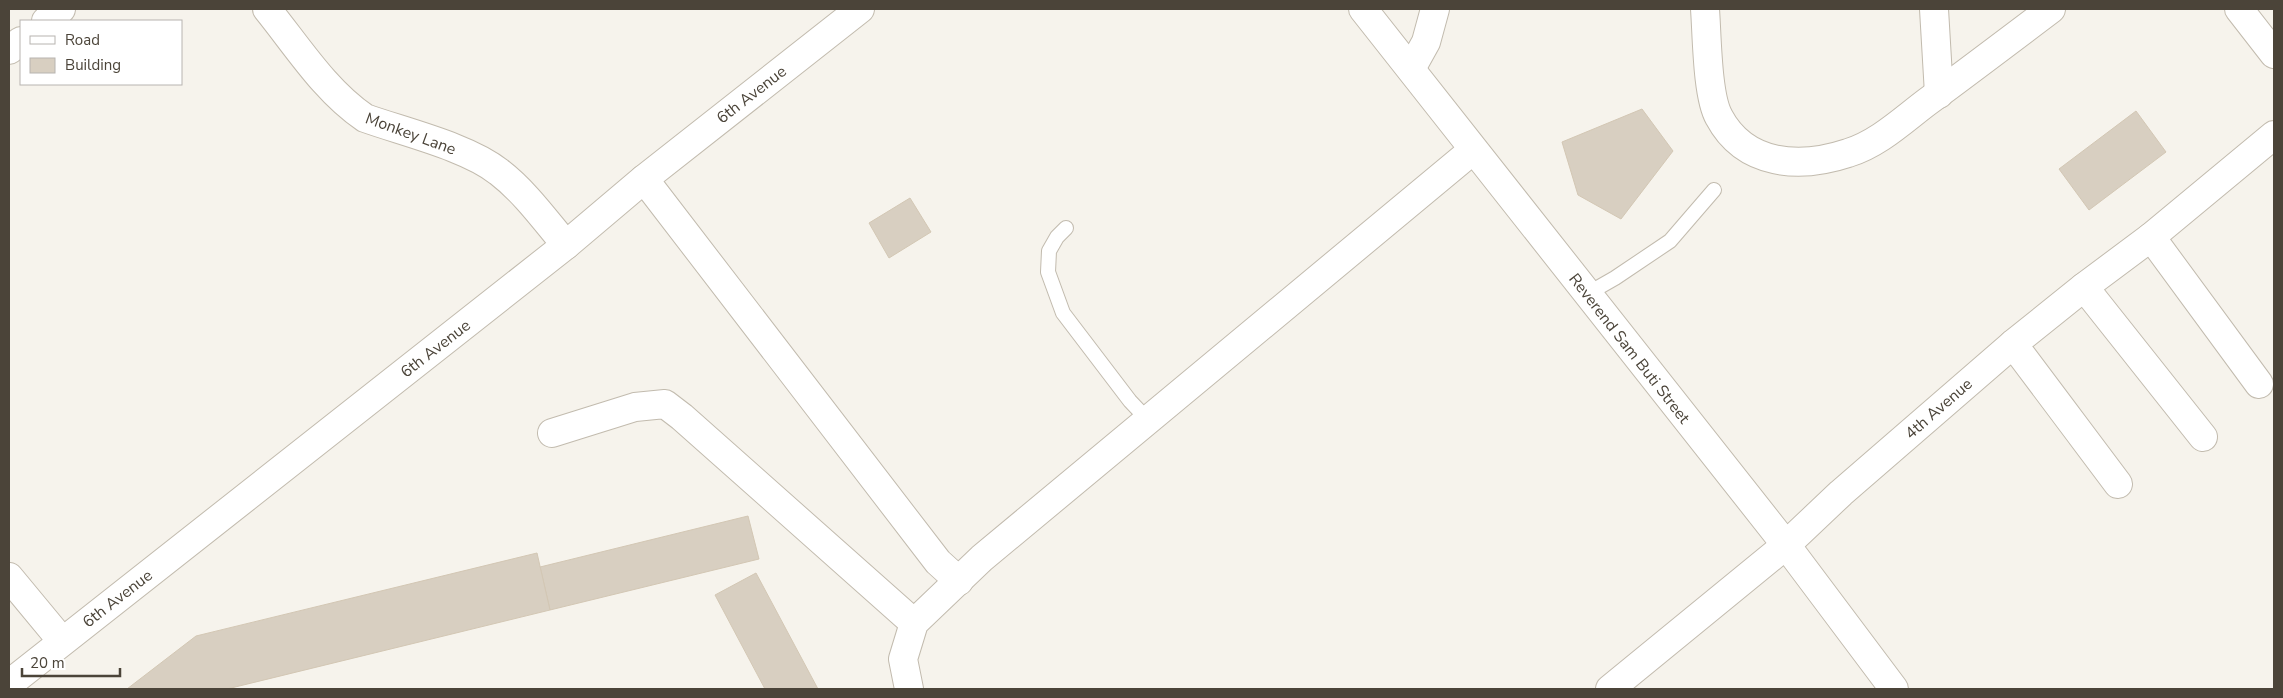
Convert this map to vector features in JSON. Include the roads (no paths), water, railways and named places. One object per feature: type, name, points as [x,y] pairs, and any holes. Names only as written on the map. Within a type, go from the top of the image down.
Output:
[{"type":"street","points":[[47,20],[61,9]]},
{"type":"street","name":"Monkey Lane","points":[[267,9],[333,91],[350,108],[365,118],[481,160],[499,171],[518,189],[566,245]]},
{"type":"street","name":"6th Avenue","points":[[9,684],[566,245],[644,180],[860,9]]},
{"type":"street","name":"Reverend Sam Buti Street","points":[[1363,9],[1786,545],[1894,689]]},
{"type":"street","points":[[1411,69],[1426,42],[1435,9]]},
{"type":"street","points":[[1705,9],[1710,84],[1718,116],[1734,140],[1754,154],[1780,160],[1808,162],[1849,153],[1881,137],[2052,9]]},
{"type":"street","points":[[1934,9],[1939,94]]},
{"type":"street","points":[[2239,9],[2274,54]]},
{"type":"street","points":[[9,50],[20,41]]},
{"type":"street","name":"4th Avenue","points":[[1610,689],[1786,545],[1841,493],[2013,344],[2084,287],[2270,147]]},
{"type":"street","points":[[909,689],[903,659],[914,623],[982,558],[1473,150]]},
{"type":"street","points":[[644,180],[938,562],[959,581]]},
{"type":"street","points":[[2152,236],[2259,384]]},
{"type":"street","points":[[2084,287],[2203,437]]},
{"type":"street","points":[[2013,344],[2118,484]]},
{"type":"street","points":[[552,433],[635,407],[665,404],[914,623]]},
{"type":"street","points":[[9,577],[62,641]]},
{"type":"lane","points":[[1587,294],[1615,278],[1670,241],[1714,190]]},
{"type":"lane","points":[[1066,228],[1057,237],[1049,251],[1048,265],[1048,272],[1063,313],[1130,400],[1148,420]]}]
